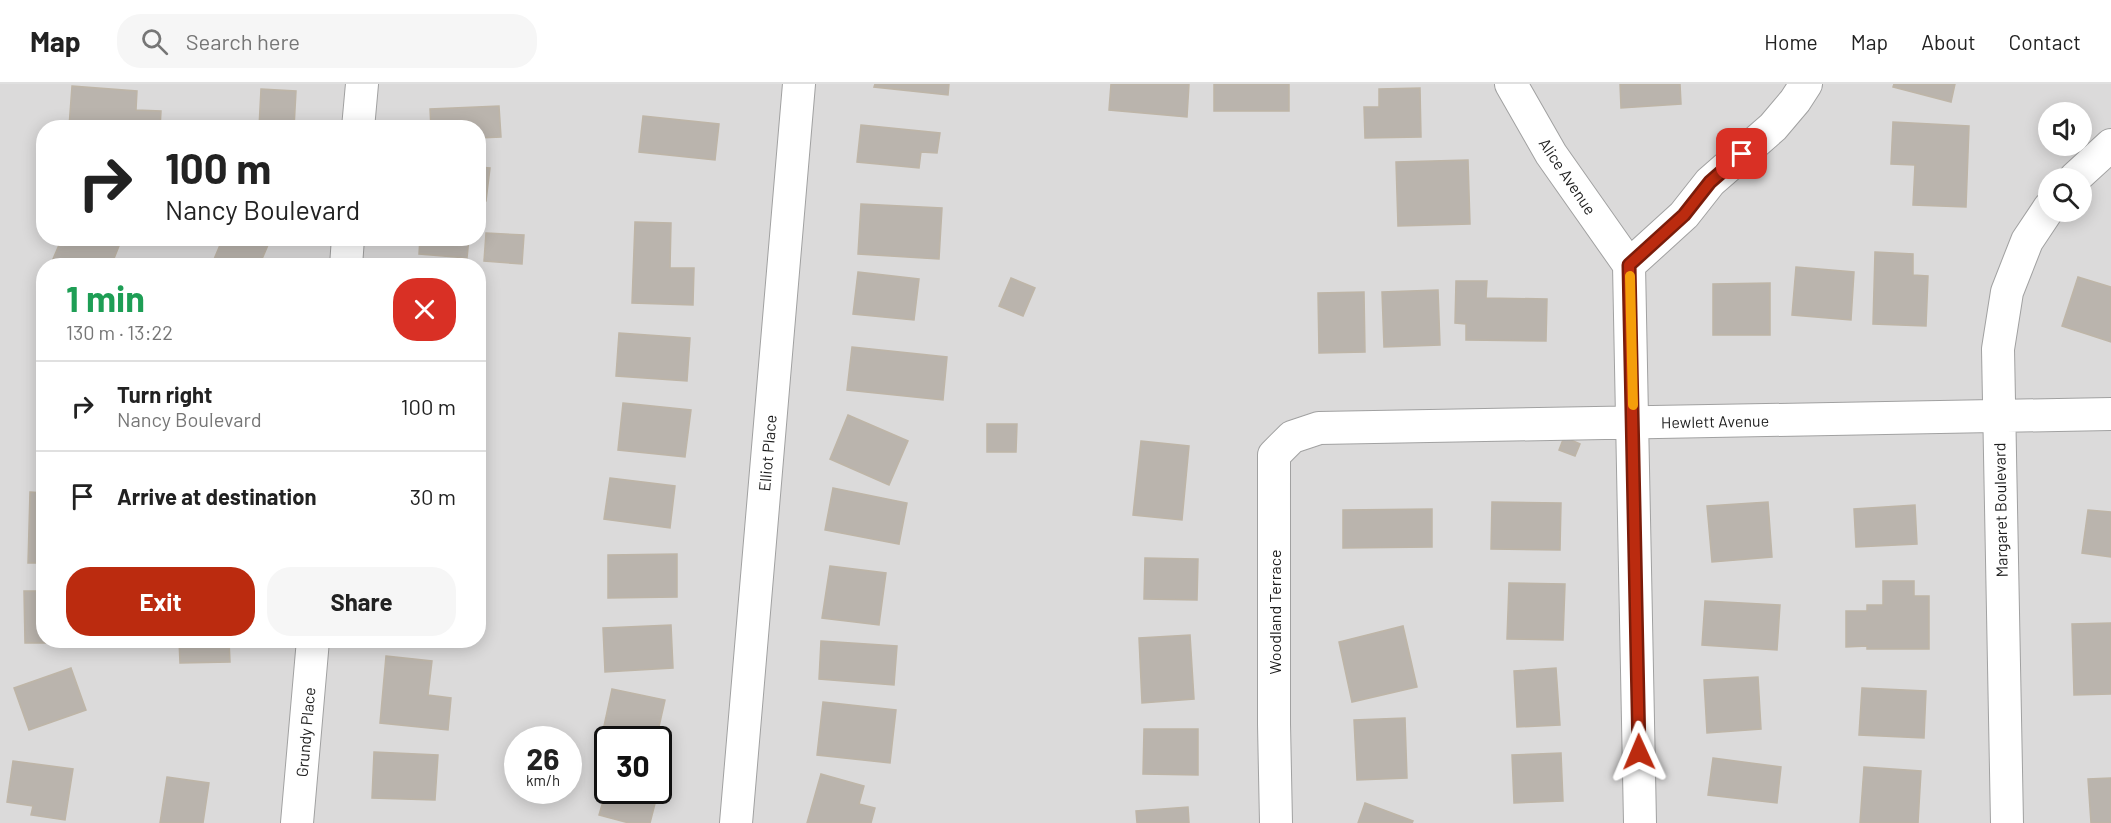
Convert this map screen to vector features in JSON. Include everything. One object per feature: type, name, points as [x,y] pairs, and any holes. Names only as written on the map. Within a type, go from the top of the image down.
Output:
[{"type":"street","points":[[359,120],[362,84]]},
{"type":"street","name":"Elliot Place","points":[[736,823],[799,84]]},
{"type":"street","name":"Alice Avenue","points":[[1511,84],[1551,154],[1629,265]]},
{"type":"street","points":[[1640,823],[1634,422],[1629,265],[1684,215],[1710,182],[1773,127],[1806,84]]},
{"type":"street","points":[[2085,168],[2111,145]]},
{"type":"street","name":"Margaret Boulevard","points":[[2007,823],[1998,349],[2007,291],[2027,242],[2040,222]]},
{"type":"street","name":"Hewlett Avenue","points":[[1319,428],[2111,414]]},
{"type":"street","name":"Woodland Terrace","points":[[1276,823],[1274,455],[1292,437],[1319,428]]},
{"type":"street","name":"Grundy Place","points":[[297,823],[312,648]]},
{"type":"shaded area","points":[[0,84],[2111,84],[2111,823],[0,823]]},
{"type":"building","points":[[875,84],[949,84],[948,95],[874,87]]},
{"type":"building","points":[[1111,84],[1189,84],[1187,117],[1109,110]]},
{"type":"building","points":[[1214,84],[1289,84],[1289,111],[1214,111]]},
{"type":"building","points":[[1620,84],[1680,84],[1681,104],[1621,108]]},
{"type":"building","points":[[1894,84],[1955,84],[1951,102],[1893,87]]},
{"type":"building","points":[[72,86],[137,91],[136,110],[161,111],[160,120],[70,120]]},
{"type":"building","points":[[1420,88],[1421,137],[1365,138],[1364,107],[1379,107],[1379,89]]},
{"type":"building","points":[[261,89],[296,91],[294,120],[259,120]]},
{"type":"building","points":[[499,106],[501,137],[486,138],[486,120],[431,120],[430,109]]},
{"type":"building","points":[[643,116],[719,124],[715,160],[639,152]]},
{"type":"building","points":[[1893,122],[1969,126],[1966,207],[1913,205],[1915,165],[1891,164]]},
{"type":"building","points":[[861,125],[940,133],[937,153],[921,152],[919,168],[857,162]]},
{"type":"building","points":[[1468,160],[1470,224],[1398,226],[1396,162]]},
{"type":"building","points":[[486,168],[490,168],[486,201]]},
{"type":"building","points":[[861,204],[942,208],[939,259],[858,254]]},
{"type":"building","points":[[635,222],[671,223],[670,268],[694,268],[693,305],[632,303]]},
{"type":"building","points":[[486,233],[524,235],[522,264],[486,261]]},
{"type":"building","points":[[59,246],[119,246],[114,258],[53,258]]},
{"type":"building","points":[[220,246],[268,246],[262,258],[215,258]]},
{"type":"building","points":[[420,246],[468,246],[467,258],[419,254]]},
{"type":"building","points":[[1875,252],[1913,254],[1913,275],[1928,276],[1926,326],[1873,324]]},
{"type":"building","points":[[1796,267],[1854,272],[1851,320],[1792,315]]},
{"type":"building","points":[[858,272],[919,279],[914,320],[853,314]]},
{"type":"building","points":[[2078,277],[2111,287],[2111,342],[2062,326]]},
{"type":"building","points":[[1011,278],[1035,288],[1023,316],[999,306]]},
{"type":"building","points":[[1456,281],[1487,281],[1486,298],[1547,299],[1546,341],[1466,340],[1466,324],[1455,323]]},
{"type":"building","points":[[1770,283],[1770,335],[1713,335],[1713,284]]},
{"type":"building","points":[[1438,290],[1440,345],[1384,347],[1382,292]]},
{"type":"building","points":[[1364,292],[1365,352],[1319,353],[1318,293]]},
{"type":"building","points":[[619,333],[690,338],[687,381],[616,376]]},
{"type":"building","points":[[852,347],[947,357],[943,400],[847,390]]},
{"type":"building","points":[[623,403],[691,410],[685,457],[618,450]]},
{"type":"building","points":[[848,415],[908,441],[889,485],[830,459]]},
{"type":"building","points":[[987,424],[1017,424],[1016,452],[987,452]]},
{"type":"building","points":[[1564,437],[1580,444],[1575,456],[1559,450]]},
{"type":"building","points":[[1141,441],[1189,446],[1182,520],[1133,515]]},
{"type":"building","points":[[610,478],[675,486],[670,528],[604,519]]},
{"type":"building","points":[[833,488],[907,503],[899,544],[825,530]]},
{"type":"building","points":[[30,492],[36,492],[36,563],[28,563]]},
{"type":"building","points":[[1492,502],[1561,503],[1560,550],[1491,549]]},
{"type":"building","points":[[1768,502],[1772,557],[1712,562],[1707,506]]},
{"type":"building","points":[[1915,505],[1917,544],[1856,547],[1854,509]]},
{"type":"building","points":[[1432,509],[1432,547],[1343,548],[1343,510]]},
{"type":"building","points":[[2088,510],[2111,512],[2111,557],[2082,553]]},
{"type":"building","points":[[677,554],[677,597],[608,598],[608,555]]},
{"type":"building","points":[[1145,558],[1198,559],[1197,600],[1144,599]]},
{"type":"building","points":[[830,566],[886,573],[879,625],[822,618]]},
{"type":"building","points":[[1883,581],[1914,581],[1914,596],[1929,596],[1929,649],[1846,647],[1846,611],[1867,611],[1867,605],[1883,605]]},
{"type":"building","points":[[1509,583],[1565,584],[1563,640],[1507,639]]},
{"type":"building","points":[[24,591],[36,591],[36,643],[25,643]]},
{"type":"building","points":[[1705,601],[1780,605],[1777,650],[1702,645]]},
{"type":"building","points":[[2111,623],[2111,694],[2074,695],[2072,624]]},
{"type":"building","points":[[671,625],[673,668],[605,672],[603,628]]},
{"type":"building","points":[[1403,626],[1417,687],[1352,702],[1339,642]]},
{"type":"building","points":[[1190,635],[1194,699],[1142,703],[1139,638]]},
{"type":"building","points":[[821,641],[897,646],[894,685],[819,679]]},
{"type":"building","points":[[179,648],[229,648],[230,662],[180,663]]},
{"type":"building","points":[[386,656],[432,661],[428,695],[451,698],[448,730],[380,723]]},
{"type":"building","points":[[71,668],[86,710],[29,730],[14,688]]},
{"type":"building","points":[[1556,668],[1560,725],[1517,727],[1514,671]]},
{"type":"building","points":[[1758,677],[1761,729],[1707,733],[1704,680]]},
{"type":"building","points":[[1862,688],[1926,691],[1924,738],[1859,735]]},
{"type":"building","points":[[612,689],[665,700],[659,726],[604,726]]},
{"type":"building","points":[[823,702],[896,710],[890,763],[817,755]]},
{"type":"building","points":[[1405,718],[1407,778],[1357,780],[1354,720]]},
{"type":"building","points":[[1144,729],[1198,729],[1198,775],[1143,774]]},
{"type":"building","points":[[374,752],[438,755],[435,800],[372,798]]},
{"type":"building","points":[[1561,753],[1563,801],[1514,803],[1512,755]]},
{"type":"building","points":[[1713,758],[1781,767],[1777,803],[1708,795]]},
{"type":"building","points":[[13,761],[73,769],[65,820],[31,815],[33,806],[7,802]]},
{"type":"building","points":[[1864,767],[1921,771],[1918,823],[1860,823]]},
{"type":"building","points":[[821,774],[864,786],[859,804],[875,808],[871,823],[807,823]]},
{"type":"building","points":[[167,777],[209,783],[203,823],[160,823]]},
{"type":"building","points":[[2111,778],[2111,823],[2091,823],[2088,779]]},
{"type":"building","points":[[1365,803],[1413,821],[1412,823],[1358,823]]},
{"type":"building","points":[[602,804],[655,804],[650,823],[629,823],[599,815]]},
{"type":"building","points":[[1188,807],[1189,823],[1137,823],[1136,811]]},
{"type":"slow traffic","points":[[1630,276],[1633,405]]},
{"type":"route","points":[[1639,752],[1629,265],[1684,215],[1710,182],[1742,154]]}]
